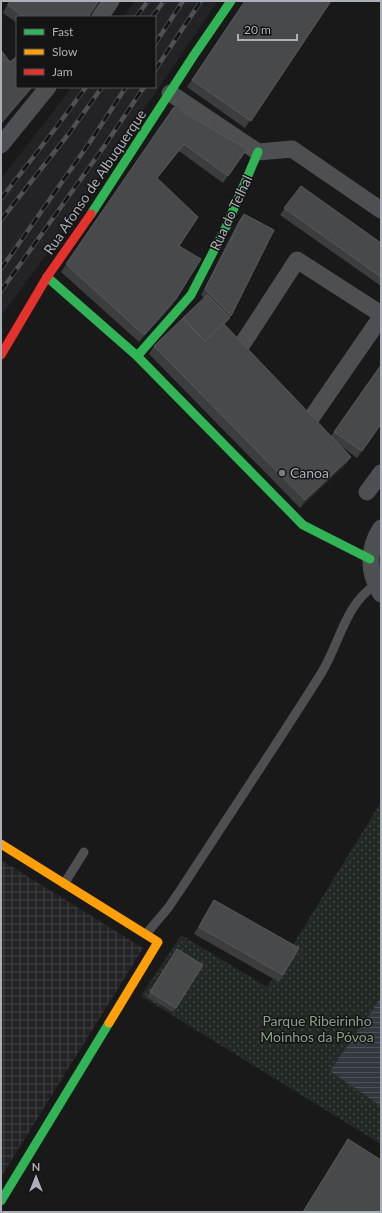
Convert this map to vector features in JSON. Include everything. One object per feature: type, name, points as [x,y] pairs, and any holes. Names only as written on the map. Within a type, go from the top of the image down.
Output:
[{"type":"street","points":[[101,16],[111,1]]},
{"type":"street","name":"Rua Afonso de Albuquerque","points":[[1,355],[48,277],[84,225],[231,1]]},
{"type":"street","points":[[1,144],[47,88]]},
{"type":"street","points":[[170,93],[258,152],[292,150],[381,210]]},
{"type":"street","name":"Rua do Telhal","points":[[136,355],[139,354],[191,295],[226,227],[258,152]]},
{"type":"street","points":[[243,343],[297,260],[381,315],[312,417]]},
{"type":"street","points":[[48,277],[136,355],[304,525],[370,559]]},
{"type":"street","points":[[368,492],[381,473]]},
{"type":"street","points":[[378,590],[372,573],[370,559],[372,546],[381,528]]},
{"type":"street","points":[[1,844],[158,942],[1,1201]]},
{"type":"lane","points":[[146,934],[168,908],[183,886],[323,670],[354,604],[368,590],[378,590]]},
{"type":"lane","points":[[64,884],[84,852]]},
{"type":"shaded area","points":[[135,1],[218,1],[136,121],[59,238],[1,316],[1,179],[71,88],[156,88],[156,16],[124,16]]},
{"type":"shaded area","points":[[1,860],[143,948],[1,1177]]},
{"type":"shaded area","points":[[381,998],[381,1106],[330,1071]]},
{"type":"green space","name":"Parque Ribeirinho Moinhos da Póvoa","points":[[381,802],[381,1144],[141,996],[181,935],[267,987]]},
{"type":"building","points":[[10,1],[99,1],[89,16],[23,16],[8,5]]},
{"type":"building","points":[[245,1],[331,1],[251,121],[192,80]]},
{"type":"building","points":[[1,50],[10,62],[16,57],[16,88],[31,88],[1,123]]},
{"type":"building","points":[[174,107],[247,149],[228,176],[184,144],[157,178],[198,217],[179,246],[201,259],[176,299],[144,335],[66,264]]},
{"type":"building","points":[[301,186],[381,243],[381,277],[284,208]]},
{"type":"building","points":[[244,214],[274,230],[231,316],[205,289]]},
{"type":"building","points":[[207,295],[230,318],[205,341],[183,318]]},
{"type":"building","points":[[183,318],[205,341],[223,323],[351,457],[305,500],[154,346]]},
{"type":"building","points":[[381,365],[381,424],[362,451],[334,432]]},
{"type":"building","points":[[214,900],[299,948],[283,975],[199,927]]},
{"type":"building","points":[[177,949],[203,965],[176,1008],[150,992]]},
{"type":"building","points":[[348,1139],[381,1160],[381,1212],[303,1212]]},
{"type":"railway","points":[[137,16],[148,1]]},
{"type":"railway","points":[[153,16],[164,1]]},
{"type":"railway","points":[[156,42],[183,1]]},
{"type":"railway","points":[[156,68],[201,1]]},
{"type":"railway","points":[[1,199],[85,88]]},
{"type":"railway","points":[[1,220],[70,132],[101,88]]},
{"type":"railway","points":[[1,269],[90,142],[125,88]]},
{"type":"railway","points":[[1,291],[103,148],[143,88]]},
{"type":"traffic: fast","points":[[91,214],[194,55],[231,1]]},
{"type":"traffic: fast","points":[[136,355],[139,354],[191,295],[226,227],[258,152]]},
{"type":"traffic: fast","points":[[47,277],[136,355],[303,525],[370,559]]},
{"type":"traffic: fast","points":[[1,1201],[109,1023]]},
{"type":"traffic: slow","points":[[1,844],[158,942],[109,1023]]},
{"type":"traffic: jam","points":[[1,355],[47,277],[91,214]]},
{"type":"place","name":"Canoa","points":[[282,473]]}]
